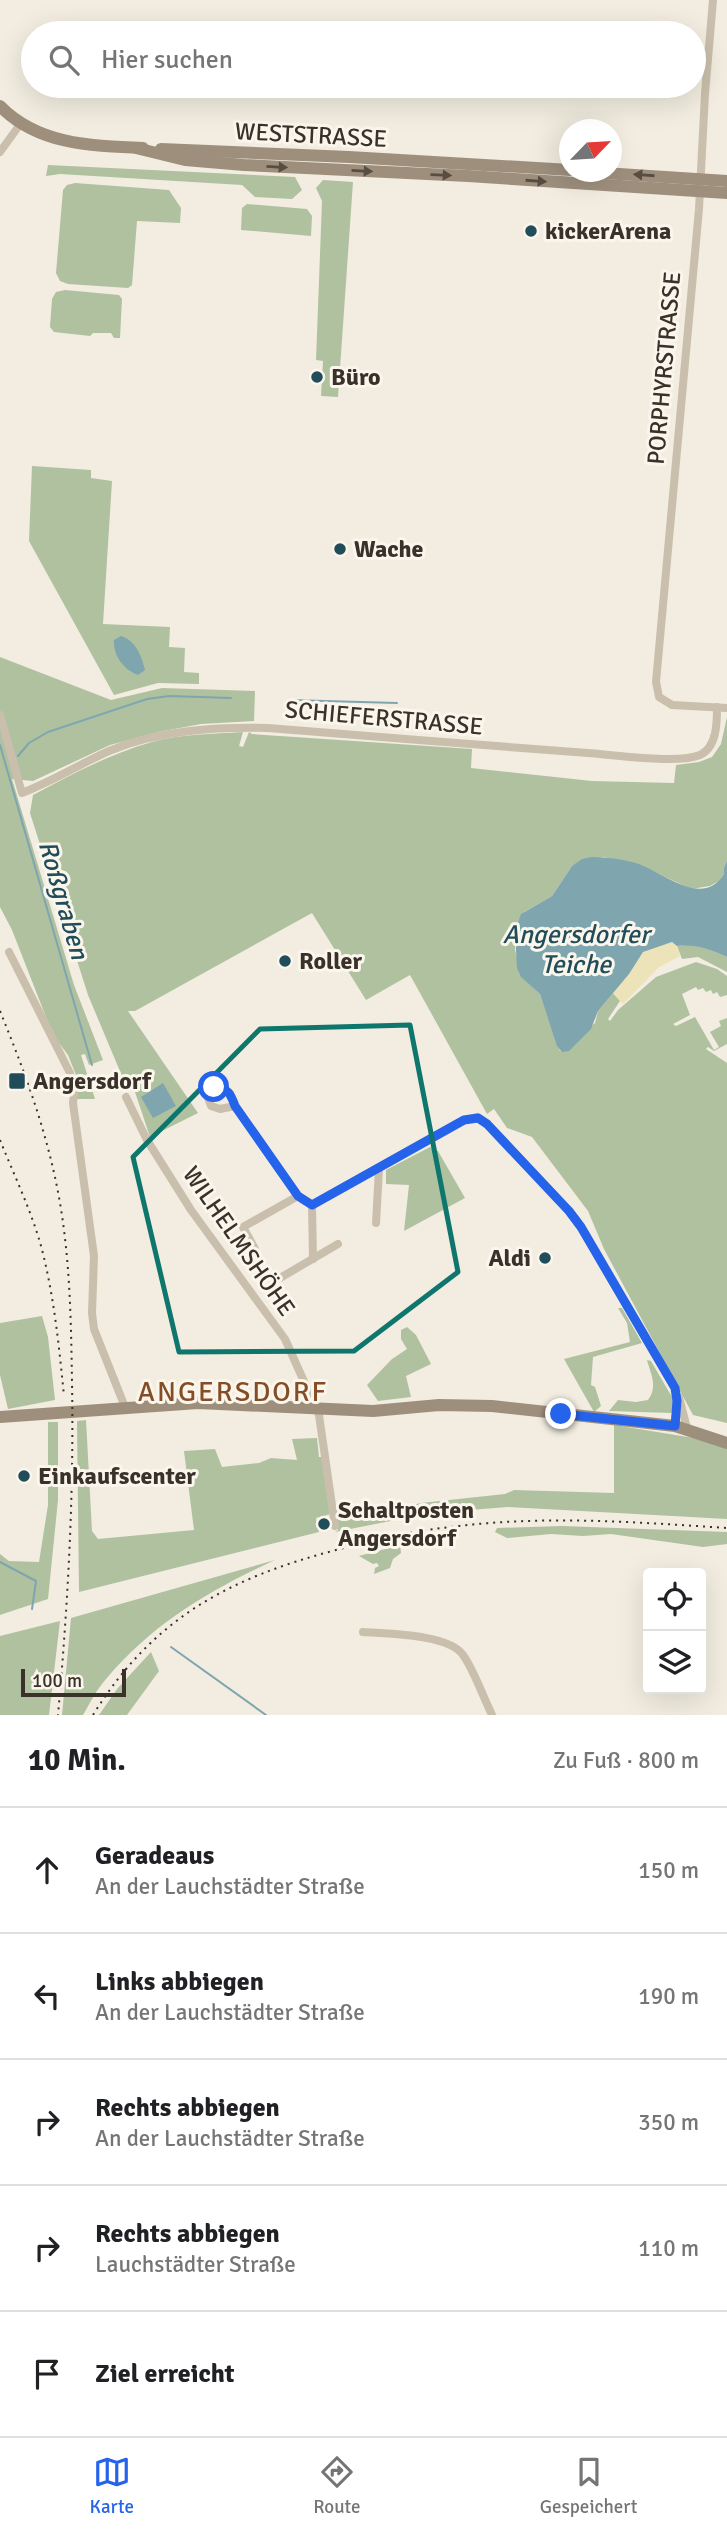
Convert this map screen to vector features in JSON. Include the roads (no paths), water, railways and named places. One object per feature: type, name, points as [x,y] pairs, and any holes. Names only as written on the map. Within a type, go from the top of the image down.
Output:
[{"type":"main road","name":"WESTSTRASSE","points":[[0,106],[21,122],[70,143],[559,169]]},
{"type":"main road","points":[[136,148],[185,160],[244,165],[700,185],[727,181]]},
{"type":"main road","points":[[622,176],[700,185],[727,193]]},
{"type":"main road","points":[[0,1417],[216,1403],[373,1411],[439,1405],[492,1406],[681,1427],[727,1443]]},
{"type":"street","name":"PORPHYRSTRASSE","points":[[713,0],[700,185],[656,682],[659,697],[672,705],[717,707]]},
{"type":"street","points":[[0,152],[21,122]]},
{"type":"street","points":[[717,707],[727,708]]},
{"type":"street","name":"SCHIEFERSTRASSE","points":[[0,715],[23,793],[110,751],[133,743],[188,731],[234,728],[268,728],[621,755],[693,757],[703,754],[710,746],[715,733],[717,707]]},
{"type":"street","points":[[9,952],[73,1084],[73,1103],[94,1256],[94,1329],[125,1407]]},
{"type":"street","name":"WILHELMSHÖHE","points":[[126,1097],[147,1140],[191,1210],[285,1339],[319,1415],[335,1526]]},
{"type":"street","points":[[235,1106],[298,1196],[312,1205]]},
{"type":"street","points":[[312,1205],[464,1120],[478,1118],[487,1124],[581,1227],[675,1388],[683,1409],[681,1427]]},
{"type":"street","points":[[376,1223],[379,1169]]},
{"type":"street","points":[[255,1250],[243,1227],[298,1196]]},
{"type":"street","points":[[312,1205],[313,1259]]},
{"type":"street","points":[[280,1278],[338,1244]]},
{"type":"street","points":[[363,1632],[413,1636],[454,1645],[466,1659],[492,1715]]},
{"type":"water","points":[[121,636],[131,641],[140,654],[145,670],[138,675],[124,666],[117,657],[114,640]]},
{"type":"water","name":"Angersdorfer Teiche","points":[[592,857],[636,863],[694,888],[715,884],[724,874],[727,860],[727,957],[703,948],[677,946],[672,942],[643,952],[629,974],[598,1011],[591,1029],[569,1051],[562,1052],[557,1046],[540,994],[521,977],[517,968],[515,932],[521,914],[552,896],[572,866],[582,859]]},
{"type":"water","points":[[163,1083],[176,1106],[153,1118],[141,1097]]},
{"type":"waterway","points":[[18,756],[29,743],[48,732],[147,699],[169,696],[231,698]]},
{"type":"waterway","points":[[289,700],[397,703]]},
{"type":"waterway","name":"Roßgraben","points":[[0,745],[92,1065]]},
{"type":"waterway","points":[[0,1562],[36,1581],[32,1609]]},
{"type":"waterway","points":[[171,1647],[266,1715]]},
{"type":"railway","points":[[0,1011],[26,1078],[47,1145],[58,1192],[67,1263],[71,1334],[72,1466],[58,1715]]},
{"type":"railway","points":[[0,1140],[27,1206],[46,1264],[64,1396]]},
{"type":"railway","points":[[93,1715],[116,1681],[141,1652],[168,1628],[228,1589],[297,1561],[393,1536],[485,1523],[554,1520],[727,1528]]},
{"type":"place","name":"kickerArena","points":[[531,231]]},
{"type":"place","name":"Büro","points":[[317,377]]},
{"type":"place","name":"Wache","points":[[340,549]]},
{"type":"place","name":"Roller","points":[[285,961]]},
{"type":"place","name":"Angersdorf","points":[[17,1081]]},
{"type":"place","name":"Aldi","points":[[545,1258]]},
{"type":"place","name":"Einkaufscenter","points":[[24,1476]]},
{"type":"place","name":"Schaltposten Angersdorf","points":[[324,1524]]},
{"type":"district","name":"ANGERSDORF","points":[[233,1392]]}]
